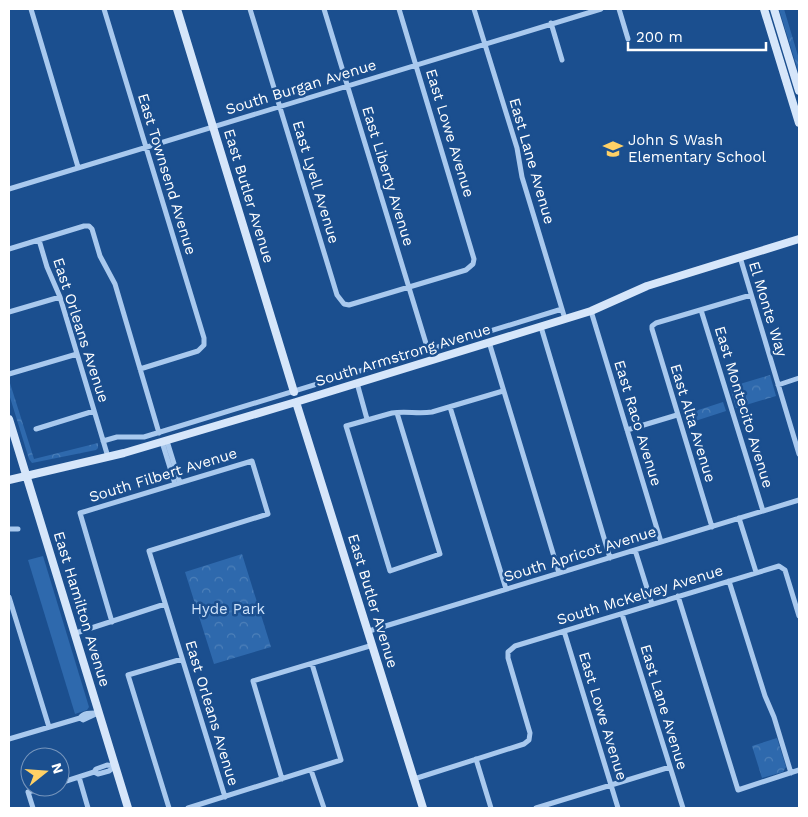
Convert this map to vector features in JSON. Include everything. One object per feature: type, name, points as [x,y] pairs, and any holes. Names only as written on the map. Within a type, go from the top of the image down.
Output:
[{"type":"street","points":[[31,9],[78,167]]},
{"type":"street","name":"East Townsend Avenue","points":[[104,9],[204,338],[202,348],[196,352],[140,369]]},
{"type":"street","name":"East Butler Avenue","points":[[177,9],[294,392]]},
{"type":"street","name":"East Lyell Avenue","points":[[250,9],[338,294],[344,304],[355,304],[409,288]]},
{"type":"street","name":"East Liberty Avenue","points":[[324,9],[428,350]]},
{"type":"street","name":"East Lowe Avenue","points":[[399,9],[473,254],[473,264],[466,270],[409,288]]},
{"type":"street","name":"East Lane Avenue","points":[[474,9],[517,148],[522,177],[565,319]]},
{"type":"street","name":"South Burgan Avenue","points":[[9,189],[484,43],[601,9]]},
{"type":"street","points":[[619,9],[628,39]]},
{"type":"street","points":[[764,9],[799,123]]},
{"type":"street","points":[[774,9],[799,91]]},
{"type":"street","points":[[551,23],[562,60]]},
{"type":"street","points":[[9,249],[84,226],[89,226],[92,229],[100,256],[115,284],[160,432]]},
{"type":"street","name":"South Armstrong Avenue","points":[[9,480],[26,474],[108,457],[165,442],[591,311],[647,286],[799,239]]},
{"type":"street","name":"East Orleans Avenue","points":[[38,240],[60,297],[108,457]]},
{"type":"street","name":"El Monte Way","points":[[740,257],[799,454]]},
{"type":"street","points":[[701,310],[751,295]]},
{"type":"street","points":[[9,312],[60,297]]},
{"type":"street","name":"South Armstrong Avenue","points":[[104,441],[117,437],[141,438],[562,309]]},
{"type":"street","name":"East Alta Avenue","points":[[701,310],[656,323],[652,326],[652,333],[712,527]]},
{"type":"street","name":"East Montecito Avenue","points":[[701,310],[763,511]]},
{"type":"street","name":"East Raco Avenue","points":[[591,311],[661,542]]},
{"type":"street","points":[[541,327],[610,558]]},
{"type":"street","points":[[489,342],[559,573]]},
{"type":"street","points":[[9,374],[77,354]]},
{"type":"street","points":[[778,385],[799,378]]},
{"type":"street","points":[[357,383],[367,419]]},
{"type":"street","points":[[397,412],[440,554],[390,571],[346,426],[397,412],[427,413],[503,391]]},
{"type":"street","name":"East Butler Avenue","points":[[296,402],[423,808]]},
{"type":"street","points":[[450,407],[506,589]]},
{"type":"street","points":[[36,429],[94,411]]},
{"type":"street","points":[[627,430],[677,414]]},
{"type":"street","name":"East Hamilton Avenue","points":[[9,419],[128,808]]},
{"type":"street","points":[[165,442],[177,483]]},
{"type":"street","name":"South Filbert Avenue","points":[[112,622],[80,513],[252,461],[268,514],[149,551]]},
{"type":"street","name":"South Apricot Avenue","points":[[369,631],[799,500]]},
{"type":"street","points":[[739,518],[756,572]]},
{"type":"street","points":[[9,529],[18,529]]},
{"type":"street","points":[[635,550],[652,604]]},
{"type":"street","name":"East Orleans Avenue","points":[[149,551],[225,797]]},
{"type":"street","name":"South McKelvey Avenue","points":[[476,759],[524,744],[529,740],[530,733],[508,658],[508,652],[516,646],[777,566],[782,566],[785,570],[799,616]]},
{"type":"street","points":[[729,581],[764,696],[774,717],[791,773]]},
{"type":"street","points":[[9,596],[49,727]]},
{"type":"street","points":[[678,596],[738,790],[799,770]]},
{"type":"street","points":[[76,633],[165,604]]},
{"type":"street","name":"East Lane Avenue","points":[[622,614],[683,808]]},
{"type":"street","name":"East Lowe Avenue","points":[[564,631],[618,808]]},
{"type":"street","points":[[282,779],[253,681],[373,645]]},
{"type":"street","points":[[169,808],[128,676],[182,659]]},
{"type":"street","points":[[188,808],[341,760],[312,664]]},
{"type":"street","points":[[9,740],[80,718],[82,715],[90,712],[99,713]]},
{"type":"street","points":[[414,779],[476,759],[491,808]]},
{"type":"street","points":[[70,780],[94,772],[96,769],[115,766]]},
{"type":"street","points":[[536,808],[554,806],[611,785],[670,767]]},
{"type":"street","points":[[312,770],[324,808]]},
{"type":"street","points":[[79,777],[88,808]]},
{"type":"green space","points":[[779,9],[784,9],[799,59],[799,74]]},
{"type":"green space","points":[[770,375],[776,396],[736,408],[730,387]]},
{"type":"green space","points":[[9,380],[34,459],[98,443],[98,448],[96,450],[32,463],[29,459],[9,394]]},
{"type":"green space","points":[[723,402],[726,411],[686,424],[683,415]]},
{"type":"green space","name":"Hyde Park","points":[[242,554],[271,647],[214,664],[185,572]]},
{"type":"green space","points":[[43,556],[89,707],[87,710],[75,714],[28,560]]},
{"type":"green space","points":[[777,738],[786,767],[783,772],[762,778],[752,746]]},
{"type":"place","name":"John S Wash Elementary School","points":[[613,149]]}]
